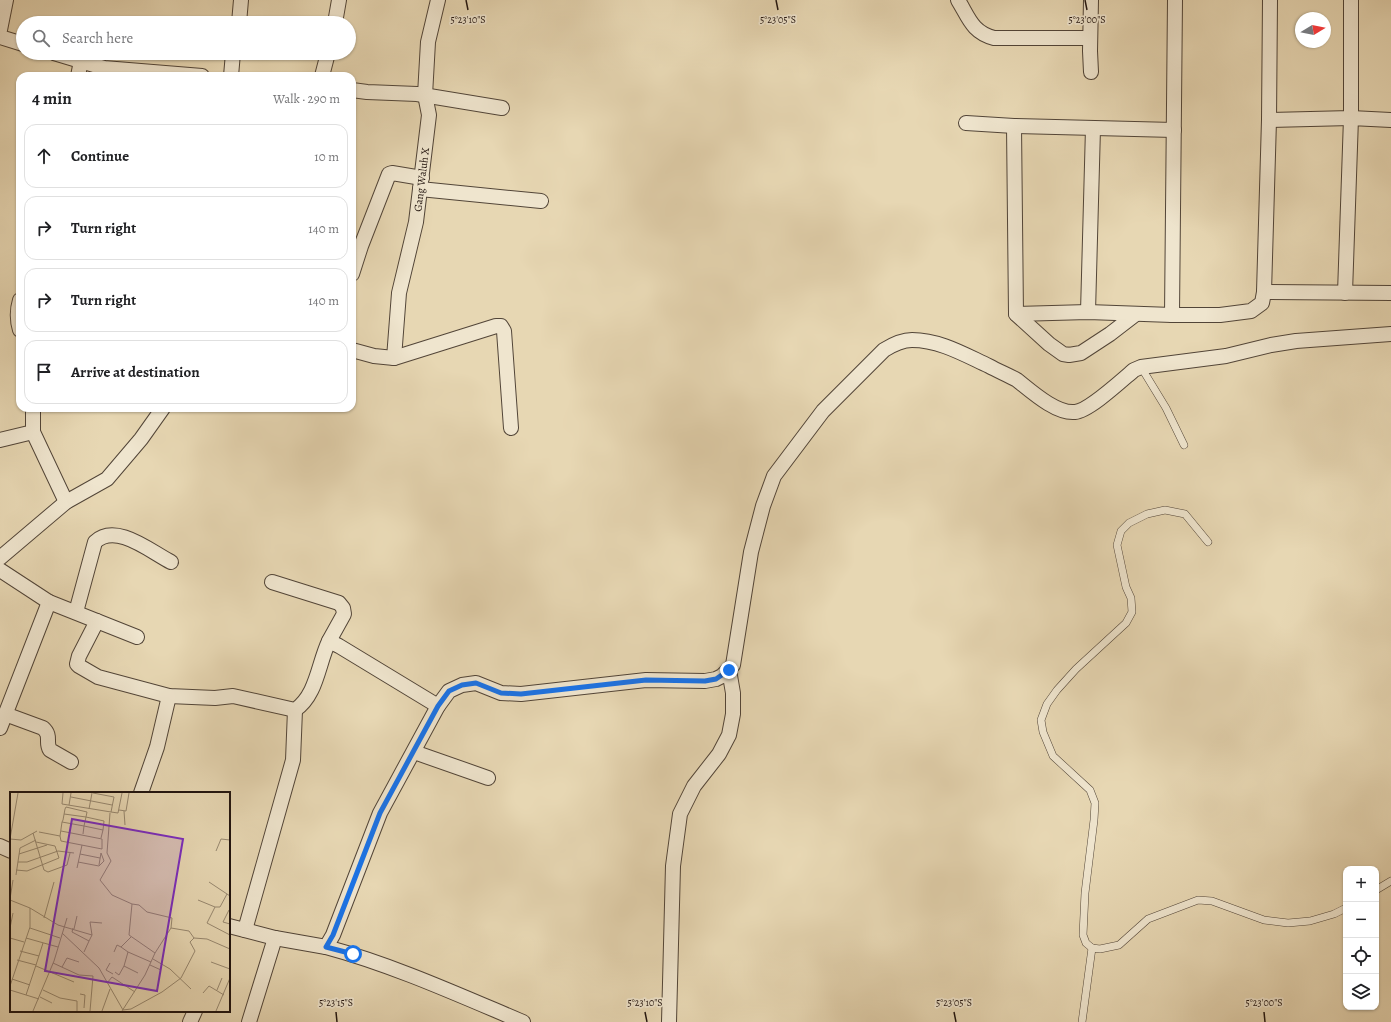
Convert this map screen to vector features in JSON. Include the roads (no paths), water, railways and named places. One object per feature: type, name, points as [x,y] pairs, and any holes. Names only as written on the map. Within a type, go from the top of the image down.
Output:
[{"type":"street","points":[[0,30],[6,0]]},
{"type":"street","points":[[240,16],[241,0]]},
{"type":"street","points":[[336,16],[338,0]]},
{"type":"street","name":"Gang Waluh X","points":[[394,358],[399,293],[416,222],[421,183],[429,115],[425,95],[428,42],[438,0]]},
{"type":"street","points":[[958,0],[975,30],[986,36],[994,38],[1090,38]]},
{"type":"street","points":[[1091,0],[1091,72]]},
{"type":"street","points":[[1172,315],[1175,0]]},
{"type":"street","points":[[1016,314],[1088,312],[1220,315],[1251,311],[1262,303],[1264,292],[1270,120],[1270,0]]},
{"type":"street","points":[[1345,293],[1351,118],[1351,0]]},
{"type":"street","points":[[0,37],[16,42]]},
{"type":"street","points":[[78,60],[104,68],[135,72]]},
{"type":"street","points":[[231,72],[232,60]]},
{"type":"street","points":[[323,72],[326,60]]},
{"type":"street","points":[[79,72],[81,61]]},
{"type":"street","points":[[356,94],[425,95],[502,108]]},
{"type":"street","points":[[1270,120],[1351,118],[1391,120]]},
{"type":"street","points":[[966,123],[1014,126],[1174,130]]},
{"type":"street","points":[[1014,126],[1016,314],[1049,344],[1063,354],[1069,355],[1081,353],[1110,334],[1136,314]]},
{"type":"street","points":[[1088,312],[1092,128]]},
{"type":"street","points":[[356,262],[389,174],[392,173],[421,183],[541,201]]},
{"type":"street","points":[[1264,292],[1391,293]]},
{"type":"street","points":[[356,351],[374,356],[394,358],[496,326],[501,326],[504,331],[511,428]]},
{"type":"street","points":[[326,947],[333,935],[380,813],[438,706],[449,691],[462,685],[476,683],[501,693],[521,694],[646,680],[705,681],[716,679],[729,670],[733,665],[750,552],[763,506],[774,476],[823,411],[884,350],[894,344],[910,340],[930,342],[959,352],[1014,379],[1056,408],[1066,412],[1076,412],[1087,407],[1134,370],[1141,367],[1226,356],[1271,345],[1296,341],[1391,334]]},
{"type":"street","points":[[33,412],[33,432],[66,502]]},
{"type":"street","points":[[0,558],[66,502],[107,479],[141,439],[160,412]]},
{"type":"street","points":[[0,440],[33,432]]},
{"type":"street","points":[[76,612],[95,542],[100,538],[109,535],[116,535],[130,540],[171,562]]},
{"type":"street","points":[[0,570],[49,602],[137,637]]},
{"type":"street","points":[[245,930],[293,760],[295,710],[304,702],[312,690],[329,641],[344,614],[343,608],[339,602],[272,582]]},
{"type":"street","points":[[0,728],[49,602]]},
{"type":"street","points":[[97,621],[79,656],[77,664],[98,677],[169,696],[215,698],[233,696],[295,710]]},
{"type":"street","points":[[329,641],[438,706]]},
{"type":"street","points":[[669,1022],[673,866],[680,814],[694,786],[719,754],[729,735],[733,714],[733,694],[729,670]]},
{"type":"street","points":[[141,792],[158,747],[169,696]]},
{"type":"street","points":[[5,714],[43,728],[47,731],[49,736],[50,750],[71,762]]},
{"type":"street","points":[[414,752],[488,778]]},
{"type":"street","points":[[0,846],[10,851]]},
{"type":"street","points":[[230,926],[275,938],[326,947],[353,954],[451,991],[523,1022]]},
{"type":"street","points":[[249,1022],[275,938]]},
{"type":"street","points":[[190,1022],[195,1012]]},
{"type":"lane","points":[[1141,367],[1166,408],[1184,445]]},
{"type":"lane","points":[[1208,542],[1185,514],[1165,510],[1147,514],[1129,523],[1121,531],[1117,545],[1126,587],[1131,598],[1132,612],[1126,623],[1076,669],[1057,690],[1047,704],[1041,720],[1043,732],[1054,756],[1090,790],[1095,803],[1085,894],[1083,935],[1086,943],[1092,948],[1100,949],[1119,945],[1148,919],[1198,900],[1212,901],[1264,920],[1288,923],[1310,921],[1334,914],[1343,910]]},
{"type":"lane","points":[[1379,888],[1391,881]]},
{"type":"lane","points":[[1082,1022],[1092,948]]}]
